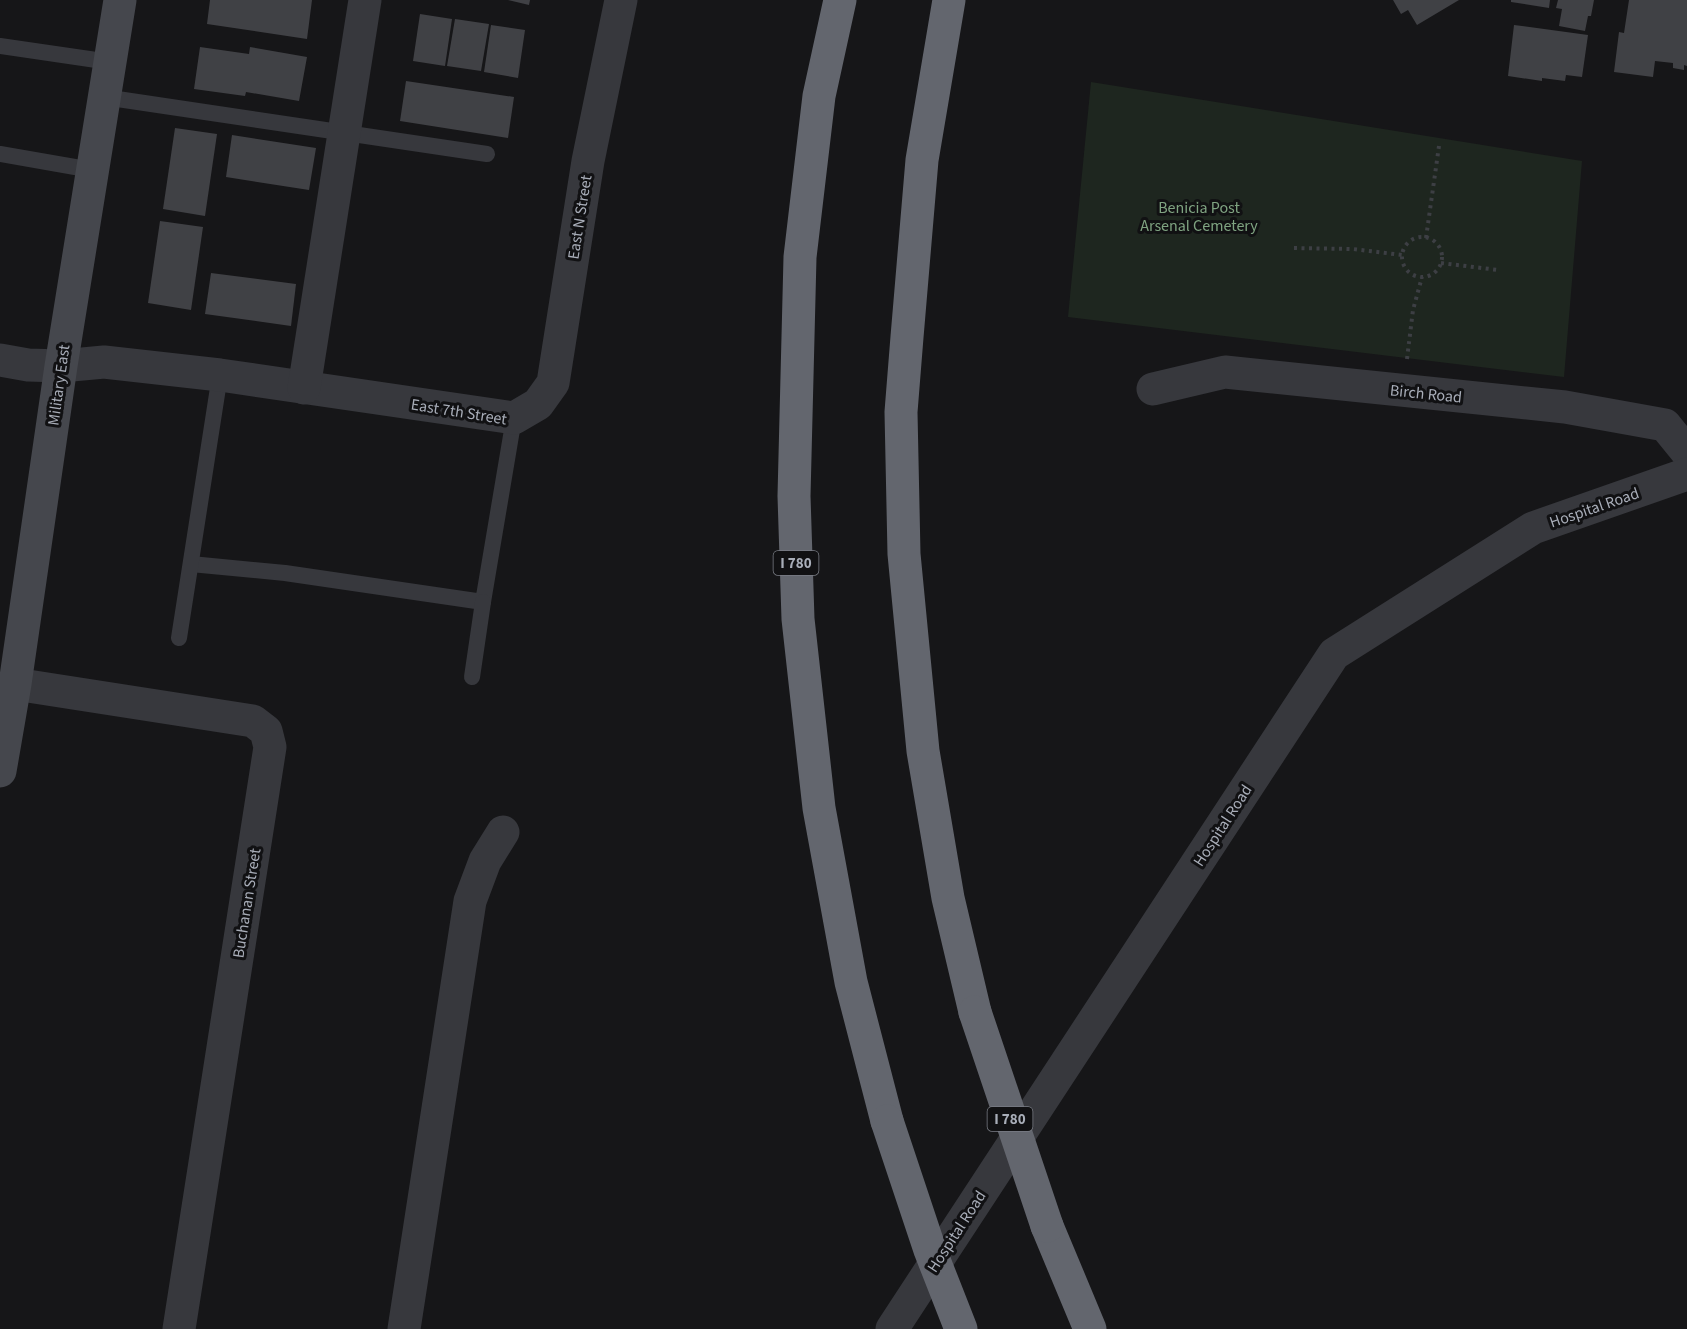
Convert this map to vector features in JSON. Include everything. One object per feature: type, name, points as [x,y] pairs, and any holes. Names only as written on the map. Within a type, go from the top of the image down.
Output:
[{"type":"highway","name":"I 780","points":[[840,0],[819,96],[800,257],[794,496],[798,619],[819,808],[851,982],[887,1121],[930,1250],[962,1329]]},
{"type":"highway","name":"I 780","points":[[949,0],[922,160],[901,412],[904,554],[923,751],[948,898],[975,1012],[1047,1226],[1090,1329]]},
{"type":"main road","name":"Military East","points":[[0,771],[11,665],[120,0]]},
{"type":"street","points":[[304,388],[365,0]]},
{"type":"street","name":"East N Street","points":[[514,417],[537,404],[553,383],[588,161],[621,0]]},
{"type":"street","name":"East 7th Street","points":[[0,360],[61,366],[104,362],[220,375],[514,417]]},
{"type":"street","name":"Birch Road","points":[[1153,389],[1225,372],[1565,407],[1665,425],[1687,452]]},
{"type":"street","name":"Hospital Road","points":[[892,1329],[1334,654],[1533,528],[1687,474]]},
{"type":"street","name":"Buchanan Street","points":[[11,665],[253,721],[266,731],[270,747],[179,1329]]},
{"type":"street","points":[[404,1329],[470,902],[485,861],[503,832]]},
{"type":"lane","points":[[0,46],[110,62]]},
{"type":"lane","points":[[105,97],[487,154]]},
{"type":"lane","points":[[0,154],[92,170]]},
{"type":"lane","points":[[179,638],[220,375]]},
{"type":"lane","name":"East 7th Street","points":[[472,677],[514,417]]},
{"type":"lane","points":[[191,564],[285,573],[483,602]]},
{"type":"path","points":[[1425,238],[1439,146]]},
{"type":"path","points":[[1425,238],[1437,244],[1441,263],[1434,273],[1422,277],[1409,272],[1402,255],[1413,240],[1425,238]]},
{"type":"path","points":[[1294,248],[1353,249],[1402,255]]},
{"type":"path","points":[[1441,263],[1498,270]]},
{"type":"path","points":[[1403,390],[1413,310],[1422,277]]},
{"type":"green space","name":"Benicia Post Arsenal Cemetery","points":[[1091,82],[1582,161],[1564,377],[1068,317]]},
{"type":"building","points":[[210,0],[312,0],[307,39],[207,24]]},
{"type":"building","points":[[508,0],[530,0],[529,5]]},
{"type":"building","points":[[1393,0],[1459,0],[1417,25],[1408,10],[1401,14]]},
{"type":"building","points":[[1511,0],[1550,0],[1549,8],[1511,2]]},
{"type":"building","points":[[1558,0],[1594,0],[1585,31],[1559,26],[1562,9],[1556,8]]},
{"type":"building","points":[[1629,0],[1687,0],[1687,66],[1684,65],[1684,70],[1673,68],[1673,63],[1655,61],[1653,77],[1614,72],[1619,32],[1624,33]]},
{"type":"building","points":[[420,14],[452,19],[445,66],[413,61]]},
{"type":"building","points":[[455,19],[489,24],[481,71],[447,66]]},
{"type":"building","points":[[491,25],[525,30],[518,78],[484,72]]},
{"type":"building","points":[[1514,25],[1588,35],[1582,77],[1566,75],[1565,81],[1542,78],[1542,81],[1508,76]]},
{"type":"building","points":[[200,47],[249,54],[250,47],[307,57],[299,101],[246,92],[245,96],[194,89]]},
{"type":"building","points":[[406,81],[514,97],[508,138],[400,121]]},
{"type":"building","points":[[175,128],[217,134],[205,216],[163,209]]},
{"type":"building","points":[[232,135],[316,148],[309,190],[226,177]]},
{"type":"building","points":[[160,221],[203,227],[191,310],[148,303]]},
{"type":"building","points":[[211,273],[296,284],[291,326],[205,314]]}]
